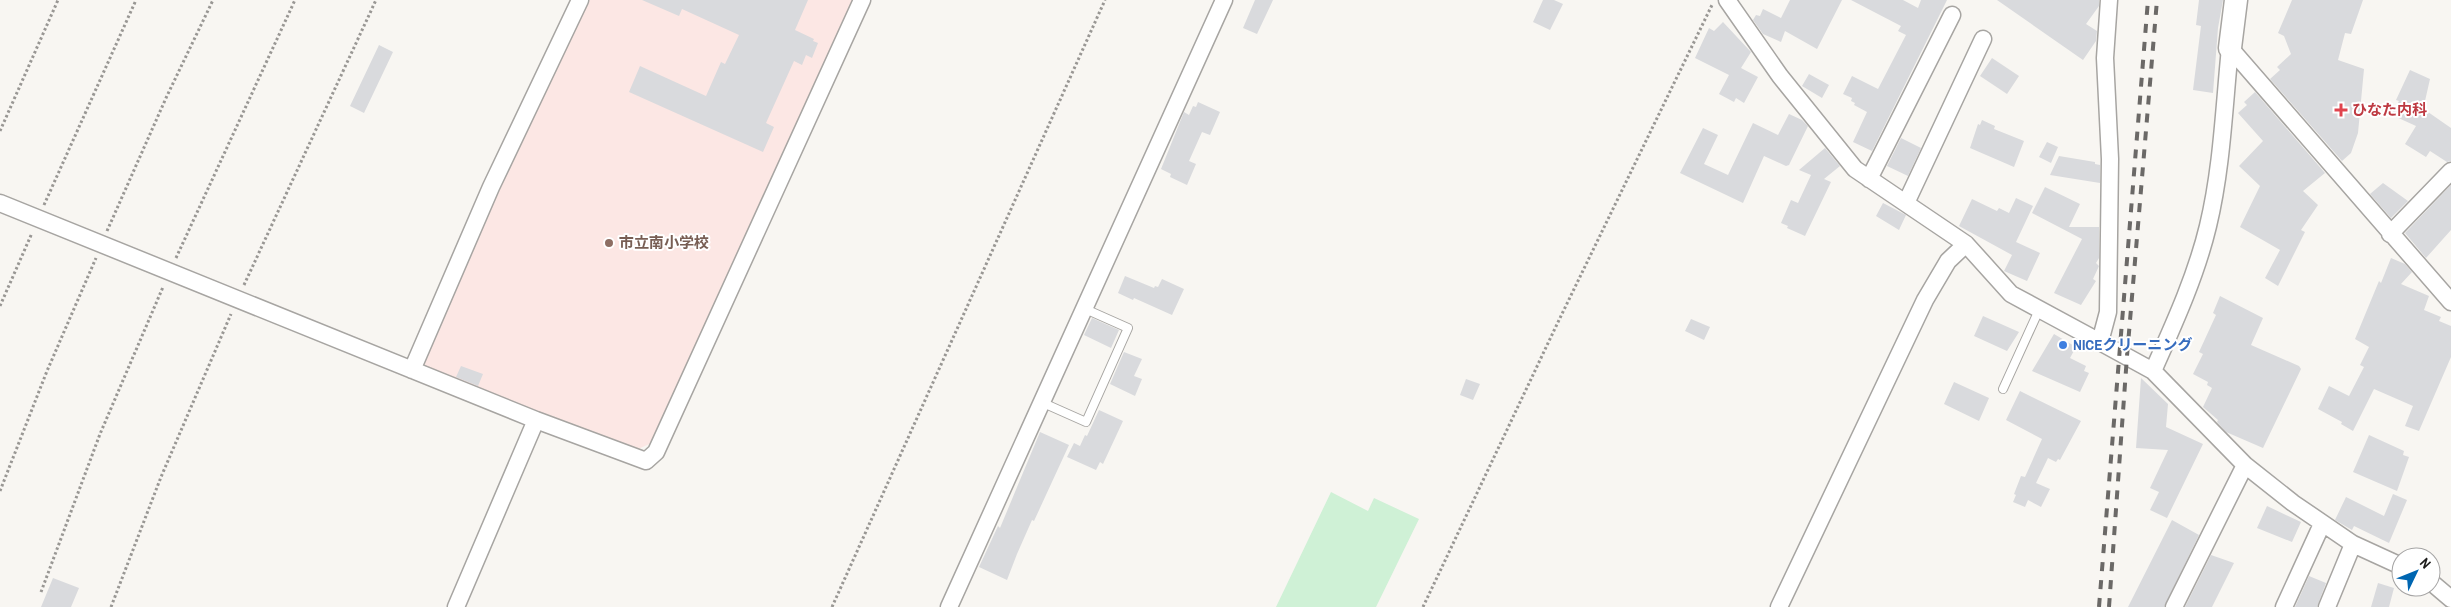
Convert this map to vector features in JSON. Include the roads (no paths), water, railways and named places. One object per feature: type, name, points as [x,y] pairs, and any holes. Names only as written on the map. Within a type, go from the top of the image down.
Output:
[{"type":"main road","points":[[2230,48],[2236,0]]},
{"type":"street","points":[[412,370],[491,187],[580,0]]},
{"type":"street","points":[[0,203],[39,217],[536,420],[646,461],[656,452],[862,0]]},
{"type":"street","points":[[949,607],[1224,0]]},
{"type":"street","points":[[1727,0],[1780,76],[1855,169],[1966,244],[2011,294],[2153,371],[2245,465],[2322,524],[2353,544],[2391,561]]},
{"type":"street","points":[[2100,342],[2108,312],[2110,159],[2105,58],[2108,0]]},
{"type":"street","points":[[1869,179],[1952,15]]},
{"type":"street","points":[[1906,204],[1983,39]]},
{"type":"street","points":[[2153,371],[2193,274],[2208,226],[2215,186],[2230,48]]},
{"type":"street","points":[[2230,48],[2451,302]]},
{"type":"street","points":[[2390,234],[2451,171]]},
{"type":"street","points":[[1779,607],[1925,300],[1948,260],[1966,244]]},
{"type":"street","points":[[456,607],[536,420]]},
{"type":"street","points":[[2174,607],[2245,465]]},
{"type":"street","points":[[2284,607],[2322,524]]},
{"type":"street","points":[[2327,607],[2353,544]]},
{"type":"street","points":[[2441,590],[2451,599]]},
{"type":"lane","points":[[1041,402],[1086,422],[1128,328],[1083,308]]},
{"type":"lane","points":[[2003,389],[2039,310]]},
{"type":"railway","points":[[2099,607],[2148,0]]},
{"type":"railway","points":[[2109,607],[2127,356],[2157,0]]},
{"type":"place","name":"ひなた内科","points":[[2341,110]]},
{"type":"place","name":"市立南小学校","points":[[609,243]]},
{"type":"place","name":"NICEクリーニング","points":[[2063,345]]}]
